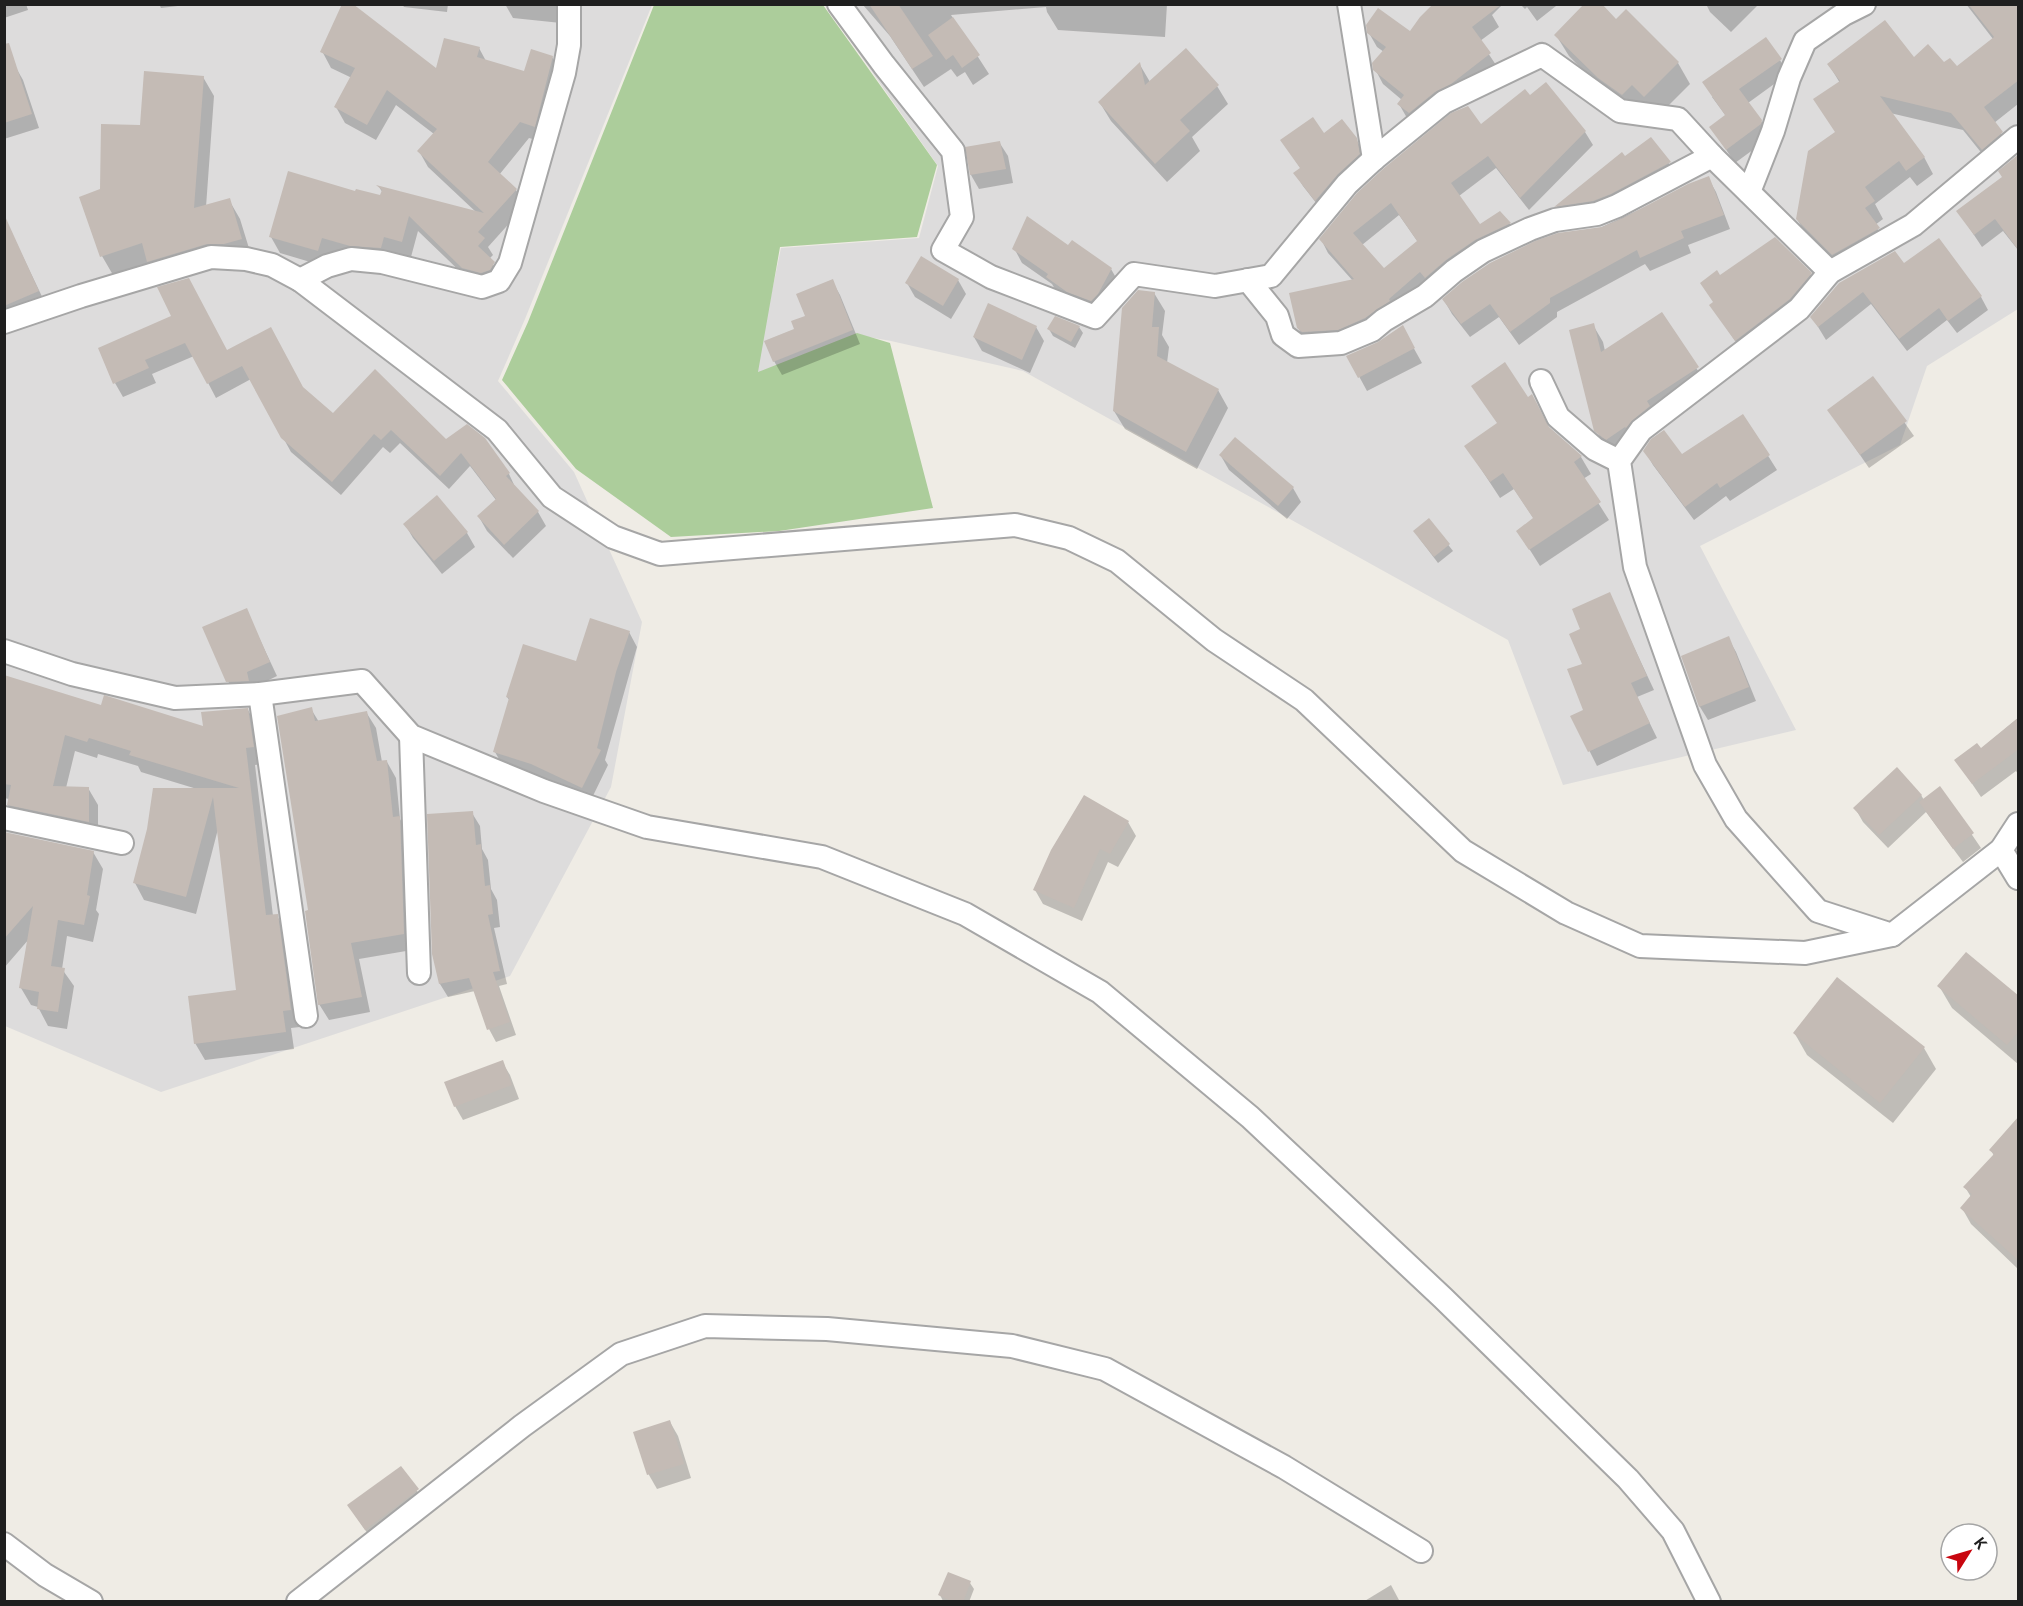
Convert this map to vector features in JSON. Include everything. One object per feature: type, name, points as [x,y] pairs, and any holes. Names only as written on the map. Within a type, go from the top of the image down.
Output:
[{"type":"street","points":[[300,280],[327,266],[351,259],[382,262],[482,287],[500,281],[510,263],[564,73],[569,45],[569,4]]},
{"type":"street","points":[[839,4],[884,65],[953,151],[962,217],[943,250],[991,277],[1095,317],[1134,274],[1215,286],[1271,276],[1347,184],[1374,159],[1444,102],[1542,55],[1620,111],[1678,119],[1712,156],[1830,272]]},
{"type":"street","points":[[1349,4],[1374,159]]},
{"type":"street","points":[[1749,192],[1773,131],[1789,78],[1805,41],[1847,8]]},
{"type":"street","points":[[1892,935],[1818,911],[1736,819],[1705,765],[1635,567],[1618,461],[1641,429],[1799,309],[1830,272],[1913,225],[2019,137]]},
{"type":"street","points":[[1248,280],[1276,316],[1283,335],[1298,346],[1341,343],[1372,330],[1425,296],[1454,270],[1483,251],[1555,220],[1597,214],[1617,206],[1712,156]]},
{"type":"street","points":[[4,322],[211,257],[246,259],[273,265],[300,280],[497,430],[552,497],[613,537],[660,554],[1014,525],[1069,538],[1118,561],[1214,640],[1304,700],[1463,850],[1566,913],[1640,946],[1804,952],[1892,935],[2001,850],[2019,824]]},
{"type":"street","points":[[1541,381],[1558,417],[1595,449],[1618,461]]},
{"type":"street","points":[[4,651],[72,674],[175,698],[260,694],[362,681],[411,736],[544,791],[647,827],[822,857],[965,914],[1100,992],[1250,1117],[1443,1298],[1628,1479],[1673,1531],[1708,1602]]},
{"type":"street","points":[[260,694],[306,1016]]},
{"type":"street","points":[[411,736],[419,973]]},
{"type":"street","points":[[4,818],[123,843]]},
{"type":"street","points":[[2001,850],[2019,878]]},
{"type":"street","points":[[298,1602],[522,1426],[621,1354],[705,1326],[826,1329],[1012,1346],[1105,1370],[1284,1467],[1422,1551]]},
{"type":"street","points":[[4,1544],[45,1575],[91,1602]]},
{"type":"shaded area","points":[[4,5],[652,5],[498,381],[574,472],[642,622],[611,787],[510,976],[161,1092],[5,1026]]},
{"type":"shaded area","points":[[825,5],[2018,5],[2018,309],[1927,366],[1900,445],[1700,546],[1796,730],[1563,785],[1508,640],[1023,371],[857,335],[754,377],[781,248],[919,238],[938,166]]},
{"type":"green space","points":[[654,5],[823,5],[937,165],[917,237],[780,247],[758,372],[857,333],[890,343],[933,508],[779,531],[671,537],[576,469],[502,380],[528,322]]},
{"type":"building","points":[[342,4],[353,4],[436,68],[444,38],[480,47],[477,57],[524,71],[531,49],[553,56],[535,127],[520,122],[488,162],[517,189],[478,232],[485,238],[478,246],[495,262],[490,270],[481,273],[462,268],[409,216],[402,242],[384,237],[381,248],[350,246],[322,238],[318,251],[269,237],[288,171],[355,191],[356,189],[380,195],[382,190],[376,185],[484,213],[417,151],[437,129],[387,90],[367,125],[334,107],[355,68],[320,52]]},
{"type":"building","points":[[869,4],[898,4],[933,56],[912,69]]},
{"type":"building","points":[[1433,4],[1502,4],[1472,27],[1491,53],[1409,113],[1397,104],[1404,95],[1373,70],[1372,63],[1386,47],[1367,33],[1366,25],[1378,8],[1410,31]]},
{"type":"building","points":[[1584,4],[1602,4],[1616,19],[1626,9],[1679,62],[1644,97],[1632,85],[1622,95],[1598,78],[1554,35]]},
{"type":"building","points":[[1968,4],[2019,4],[2019,80],[1984,107],[2003,132],[1982,150],[1951,113],[1880,96],[1925,157],[1906,171],[1899,161],[1865,187],[1875,201],[1865,208],[1880,228],[1832,255],[1796,219],[1808,151],[1835,132],[1813,99],[1840,81],[1827,64],[1885,20],[1914,57],[1928,44],[1944,62],[1950,58],[1957,66],[1994,37]]},
{"type":"building","points":[[953,17],[980,55],[962,68],[953,55],[946,60],[928,35]]},
{"type":"building","points":[[1766,37],[1782,59],[1739,89],[1762,120],[1761,124],[1726,150],[1709,127],[1725,115],[1702,82]]},
{"type":"building","points":[[9,43],[32,114],[4,123],[4,44]]},
{"type":"building","points":[[1186,48],[1219,85],[1180,120],[1190,131],[1155,164],[1098,102],[1140,62],[1145,85]]},
{"type":"building","points":[[144,71],[204,76],[194,208],[230,198],[242,239],[224,244],[207,244],[147,262],[142,243],[100,257],[79,197],[100,189],[101,124],[140,125]]},
{"type":"building","points":[[1546,82],[1586,131],[1520,198],[1488,156],[1451,183],[1480,224],[1500,211],[1511,223],[1475,240],[1425,278],[1420,272],[1389,299],[1390,301],[1365,318],[1338,330],[1302,332],[1297,328],[1289,293],[1354,279],[1319,239],[1357,193],[1451,113],[1468,106],[1481,124],[1525,89],[1530,95]],"holes":[[[1391,203],[1417,241],[1384,268],[1353,233]]]},
{"type":"building","points":[[1313,117],[1324,133],[1342,119],[1357,138],[1360,154],[1338,174],[1315,201],[1293,173],[1300,168],[1280,140]]},
{"type":"building","points":[[1651,137],[1671,162],[1593,201],[1554,207],[1622,152],[1625,156]]},
{"type":"building","points":[[1000,141],[1006,169],[970,175],[965,147]]},
{"type":"building","points":[[2019,154],[2019,251],[1995,219],[1974,235],[1956,211],[2002,177],[1998,171]]},
{"type":"building","points":[[1709,176],[1724,215],[1681,231],[1684,238],[1640,258],[1637,250],[1550,298],[1550,303],[1510,332],[1490,304],[1461,324],[1442,299],[1490,263],[1535,241],[1558,233],[1602,227],[1688,184]]},
{"type":"building","points":[[4,214],[39,291],[4,306]]},
{"type":"building","points":[[1027,216],[1068,245],[1072,240],[1112,268],[1098,294],[1091,301],[1067,292],[1046,277],[1048,274],[1012,249]]},
{"type":"building","points":[[1775,237],[1812,273],[1790,299],[1735,341],[1709,305],[1713,302],[1700,283],[1717,270],[1720,275]]},
{"type":"building","points":[[1939,238],[1982,296],[1948,321],[1939,308],[1899,339],[1863,292],[1818,327],[1810,317],[1839,283],[1895,251],[1904,263]]},
{"type":"building","points":[[921,256],[959,279],[943,306],[905,283]]},
{"type":"building","points":[[189,278],[227,350],[271,327],[303,387],[333,413],[375,369],[446,439],[467,424],[485,438],[510,473],[506,476],[539,511],[504,545],[477,516],[496,499],[461,453],[440,476],[391,430],[381,440],[374,434],[332,482],[281,438],[242,366],[207,384],[185,343],[145,360],[149,368],[113,384],[98,348],[171,316],[157,287]]},
{"type":"building","points":[[833,279],[853,330],[773,362],[764,341],[794,329],[791,321],[805,316],[796,294]]},
{"type":"building","points":[[1138,290],[1155,292],[1152,327],[1159,327],[1157,356],[1219,389],[1186,452],[1113,411],[1122,308]]},
{"type":"building","points":[[988,303],[1037,326],[1022,360],[973,337]]},
{"type":"building","points":[[1662,312],[1699,367],[1647,401],[1650,406],[1626,428],[1606,440],[1594,431],[1569,330],[1594,323],[1601,352]]},
{"type":"building","points":[[1055,316],[1080,326],[1071,342],[1047,329]]},
{"type":"building","points":[[1403,325],[1415,348],[1358,378],[1346,356],[1378,342]]},
{"type":"building","points":[[1505,362],[1528,397],[1532,394],[1549,427],[1582,456],[1574,462],[1601,502],[1529,550],[1516,531],[1533,518],[1503,473],[1490,482],[1464,446],[1497,423],[1471,386]]},
{"type":"building","points":[[1873,376],[1907,421],[1860,455],[1827,410]]},
{"type":"building","points":[[1743,414],[1770,455],[1720,488],[1717,483],[1685,507],[1643,451],[1651,439],[1664,430],[1682,454]]},
{"type":"building","points":[[1235,437],[1294,487],[1278,506],[1219,455]]},
{"type":"building","points":[[437,495],[468,532],[434,561],[403,524]]},
{"type":"building","points":[[1429,518],[1450,544],[1434,557],[1413,531]]},
{"type":"building","points":[[1610,592],[1647,676],[1631,683],[1650,723],[1588,752],[1570,716],[1583,710],[1567,669],[1582,664],[1569,634],[1580,629],[1572,609]]},
{"type":"building","points":[[247,608],[270,662],[247,672],[249,681],[226,682],[202,627]]},
{"type":"building","points":[[590,618],[630,631],[616,672],[597,748],[601,750],[582,788],[531,764],[493,752],[509,698],[506,697],[523,644],[576,661]]},
{"type":"building","points":[[1729,636],[1749,687],[1699,707],[1681,656]]},
{"type":"building","points":[[4,675],[101,705],[104,695],[203,726],[201,712],[248,708],[254,747],[246,748],[266,915],[278,914],[291,1010],[283,1011],[286,1032],[194,1044],[188,996],[236,990],[213,797],[186,897],[133,883],[147,829],[153,788],[239,788],[129,755],[131,751],[89,738],[87,742],[65,735],[53,786],[89,787],[89,822],[7,805],[11,785],[4,784]]},
{"type":"building","points":[[312,707],[315,721],[367,711],[377,761],[387,760],[393,817],[400,816],[404,934],[351,943],[362,997],[318,1005],[305,911],[308,910],[277,716]]},
{"type":"building","points":[[2019,717],[2019,749],[1972,784],[1954,760],[1977,743],[1981,748]]},
{"type":"building","points":[[1897,767],[1922,795],[1879,835],[1853,808]]},
{"type":"building","points":[[1940,786],[1974,833],[1953,849],[1919,802]]},
{"type":"building","points":[[1084,795],[1129,821],[1110,854],[1100,849],[1074,908],[1033,890],[1051,850]]},
{"type":"building","points":[[473,811],[476,845],[481,844],[485,886],[490,885],[493,914],[488,915],[500,971],[493,972],[510,1022],[487,1030],[469,978],[439,984],[432,954],[427,814]]},
{"type":"building","points":[[4,832],[94,851],[87,895],[90,896],[84,925],[58,920],[51,966],[65,968],[58,1012],[37,1009],[39,992],[19,988],[33,906],[4,939]]},
{"type":"building","points":[[1966,952],[2019,996],[2019,1031],[2007,1045],[1937,986]]},
{"type":"building","points":[[1837,977],[1925,1047],[1880,1103],[1793,1033]]},
{"type":"building","points":[[503,1060],[512,1085],[454,1107],[444,1082]]},
{"type":"building","points":[[2019,1116],[2019,1261],[1960,1208],[1972,1194],[1963,1187],[1994,1154],[1989,1150]]},
{"type":"building","points":[[670,1420],[684,1464],[647,1475],[633,1432]]},
{"type":"building","points":[[401,1466],[419,1489],[365,1530],[347,1505]]},
{"type":"building","points":[[948,1572],[971,1581],[963,1602],[953,1602],[938,1595]]}]
